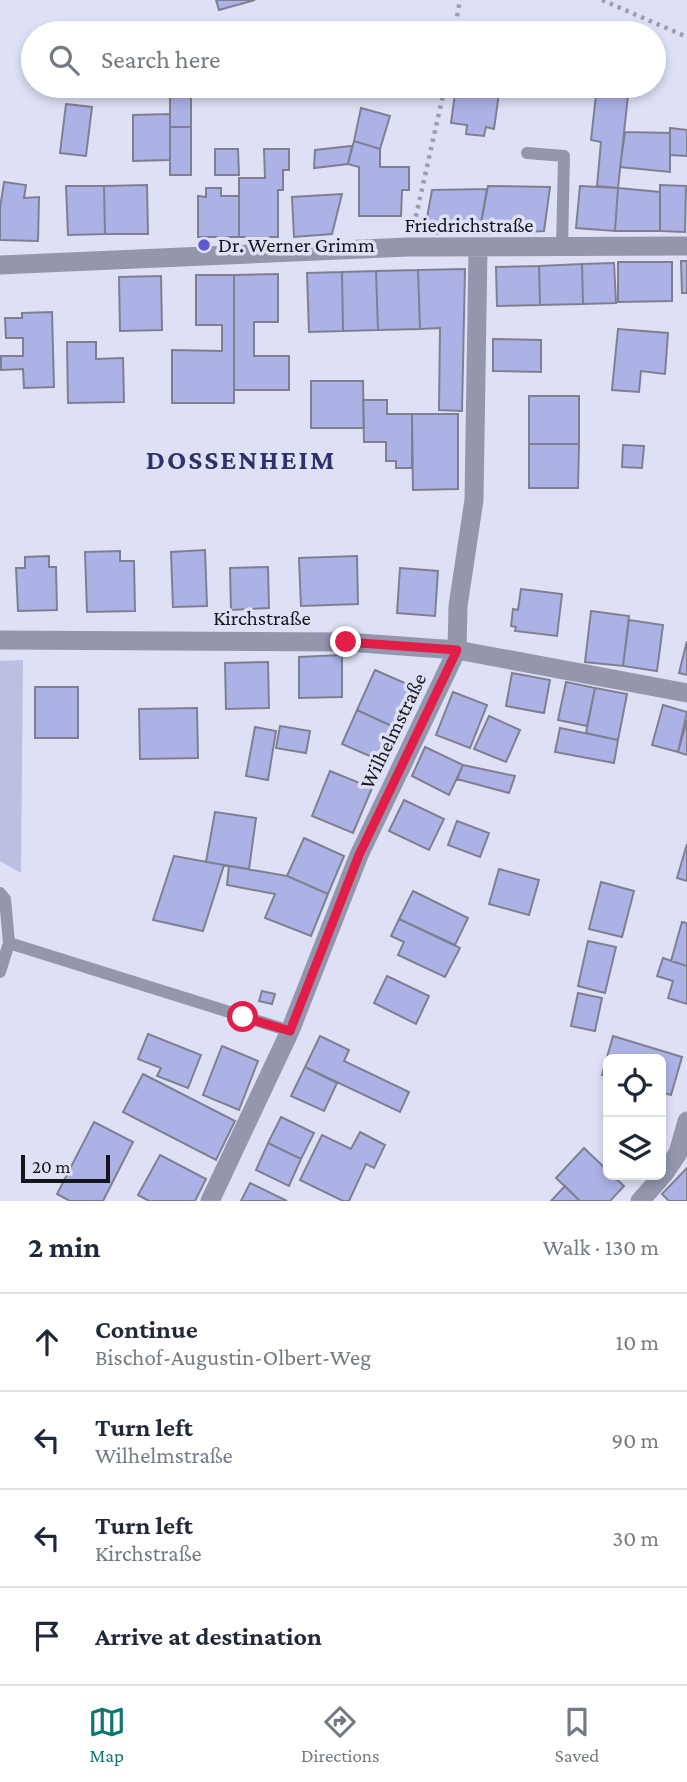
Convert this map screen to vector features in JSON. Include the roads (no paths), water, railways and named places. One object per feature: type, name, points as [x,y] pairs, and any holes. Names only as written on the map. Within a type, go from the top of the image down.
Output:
[{"type":"street","name":"Friedrichstraße","points":[[0,265],[408,247],[687,247]]},
{"type":"street","name":"Wilhelmstraße","points":[[210,1201],[290,1031],[359,855],[457,650],[458,606],[474,500],[478,248]]},
{"type":"street","name":"Kirchstraße","points":[[0,640],[346,642],[457,650],[687,693]]},
{"type":"street","points":[[640,1201],[678,1153],[687,1121]]},
{"type":"lane","points":[[527,153],[564,156],[562,247]]},
{"type":"lane","points":[[0,893],[5,899],[9,943],[0,972]]},
{"type":"lane","points":[[9,943],[290,1031]]},
{"type":"place","name":"Dr. Werner Grimm","points":[[204,245]]},
{"type":"district","name":"DOSSENHEIM","points":[[241,459]]}]
